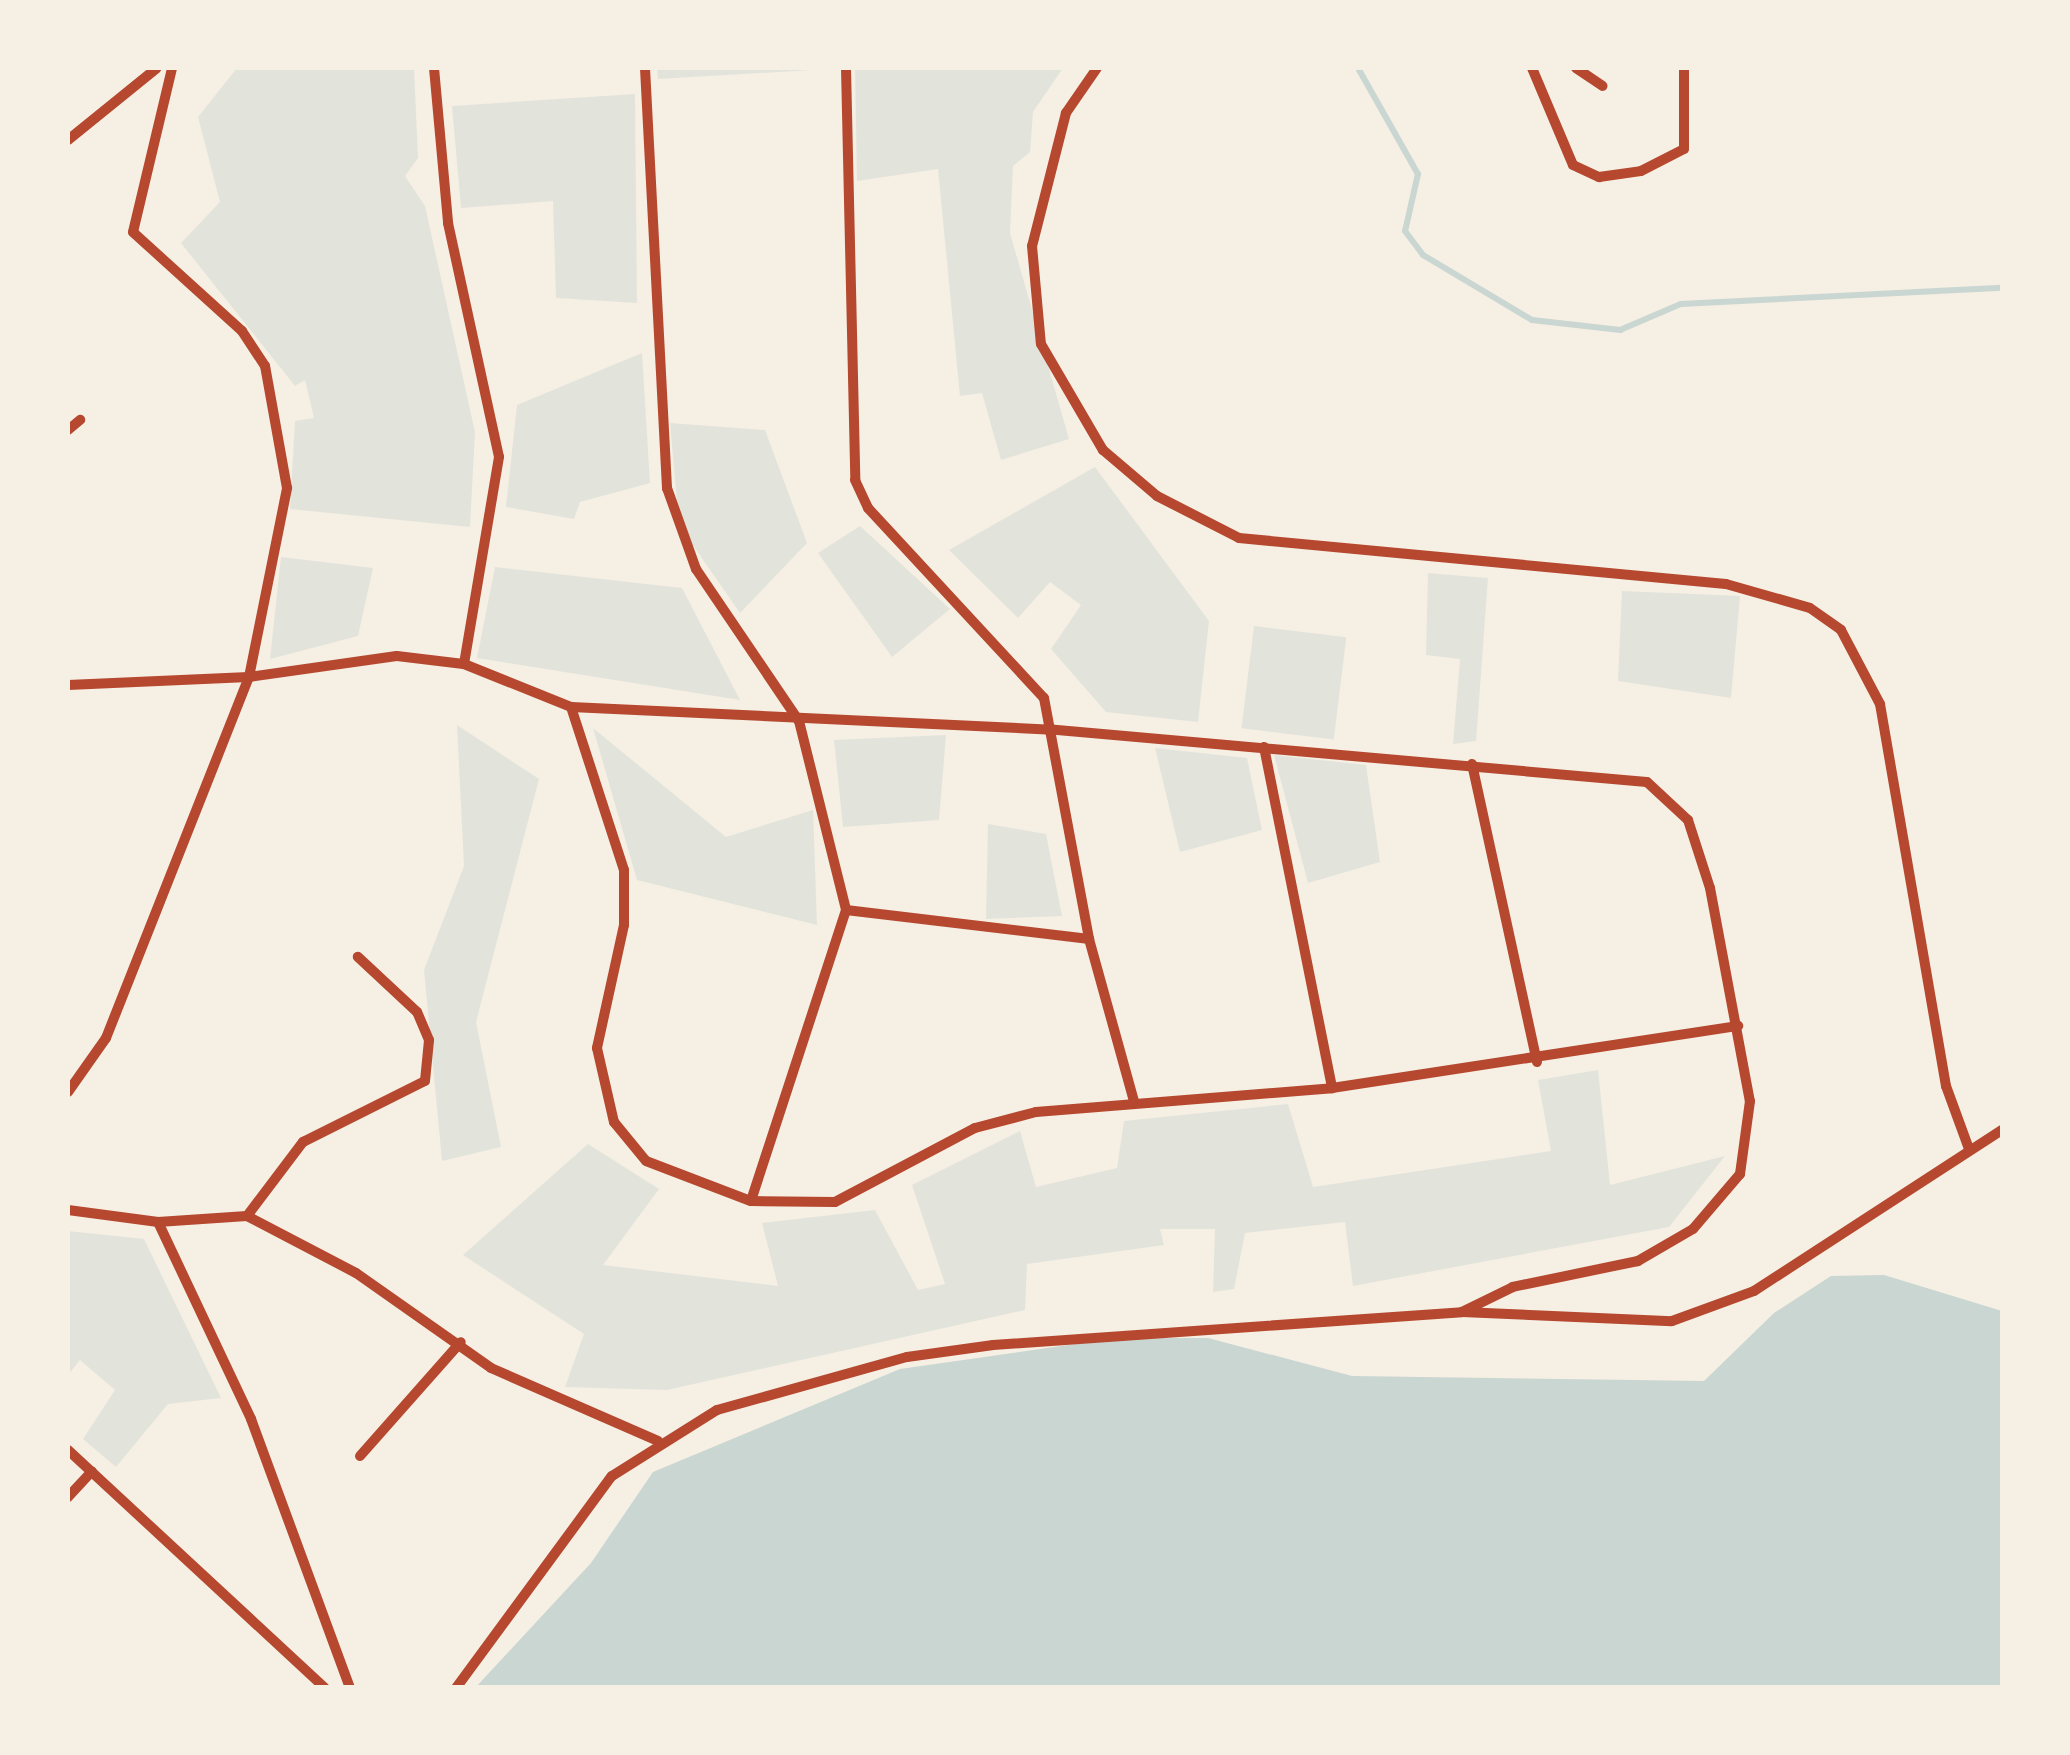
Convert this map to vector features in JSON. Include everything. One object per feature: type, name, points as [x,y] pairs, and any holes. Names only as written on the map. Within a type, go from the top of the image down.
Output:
[{"type":"street","points":[[68,140],[157,68]]},
{"type":"street","points":[[68,1092],[106,1038],[249,677],[287,488],[282,424],[266,366],[242,331],[133,232],[172,68]]},
{"type":"street","points":[[434,68],[448,223],[499,457],[464,664]]},
{"type":"street","points":[[645,68],[667,488],[696,569],[799,720],[846,910],[751,1201]]},
{"type":"street","points":[[846,68],[855,480],[879,520],[1028,672],[1050,714],[1046,729],[1089,939],[1134,1101]]},
{"type":"street","points":[[1097,68],[1066,113],[1032,246],[1041,344],[1075,413],[1126,472],[1194,518],[1288,548],[1726,584],[1810,608],[1842,630],[1880,704],[1946,1086],[1969,1149]]},
{"type":"street","points":[[1532,68],[1573,165],[1599,178],[1641,171],[1684,149],[1684,68]]},
{"type":"street","points":[[1576,68],[1603,86]]},
{"type":"street","points":[[68,430],[80,420]]},
{"type":"street","points":[[68,685],[249,677],[344,658],[464,664],[571,707],[1046,729],[1619,773],[1670,797],[1701,850],[1738,1026],[1750,1138],[1718,1205],[1638,1261],[1513,1288],[1462,1312]]},
{"type":"street","points":[[571,707],[624,870],[624,926],[597,1048],[614,1122],[646,1160],[751,1201],[836,1202],[976,1128],[1134,1101],[1192,1104],[1537,1062],[1738,1026]]},
{"type":"street","points":[[1264,747],[1332,1088]]},
{"type":"street","points":[[1472,764],[1537,1062]]},
{"type":"street","points":[[846,910],[1089,939]]},
{"type":"street","points":[[247,1216],[303,1142],[424,1080],[429,1040],[417,1012],[358,958]]},
{"type":"street","points":[[456,1688],[593,1500],[658,1441],[718,1410],[950,1350],[1462,1312],[1672,1320],[1721,1308],[2002,1130]]},
{"type":"street","points":[[68,1210],[158,1222],[247,1216],[461,1342],[492,1368],[658,1441]]},
{"type":"street","points":[[158,1222],[252,1420],[350,1688]]},
{"type":"street","points":[[360,1456],[461,1342]]},
{"type":"street","points":[[68,1450],[325,1688]]},
{"type":"street","points":[[68,1497],[92,1472]]},
{"type":"shaded area","points":[[237,68],[414,68],[418,158],[405,176],[425,206],[475,432],[470,527],[290,509],[295,421],[314,418],[305,380],[295,386],[181,243],[220,202],[198,117]]},
{"type":"shaded area","points":[[657,68],[829,68],[829,69],[658,79]]},
{"type":"shaded area","points":[[855,68],[1063,68],[1033,112],[1030,152],[1013,166],[1010,233],[1069,439],[1001,460],[982,393],[960,396],[938,169],[857,181]]},
{"type":"shaded area","points":[[635,94],[637,303],[556,298],[553,201],[461,208],[452,106]]},
{"type":"shaded area","points":[[642,353],[650,483],[580,502],[574,519],[506,507],[517,405]]},
{"type":"shaded area","points":[[670,423],[765,430],[807,543],[740,613],[679,525]]},
{"type":"shaded area","points":[[1095,467],[1209,621],[1198,722],[1106,712],[1051,649],[1081,605],[1050,582],[1018,618],[949,550]]},
{"type":"shaded area","points":[[860,526],[950,609],[892,657],[818,553]]},
{"type":"shaded area","points":[[281,557],[373,568],[358,636],[270,659]]},
{"type":"shaded area","points":[[495,567],[682,588],[740,700],[477,658]]},
{"type":"shaded area","points":[[1428,573],[1488,578],[1476,741],[1453,744],[1460,659],[1426,655]]},
{"type":"shaded area","points":[[1622,591],[1740,596],[1731,698],[1618,681]]},
{"type":"shaded area","points":[[1254,626],[1346,637],[1334,740],[1241,728]]},
{"type":"shaded area","points":[[457,725],[539,779],[476,1022],[501,1147],[442,1161],[424,970],[464,866]]},
{"type":"shaded area","points":[[593,728],[726,837],[813,810],[817,925],[637,880]]},
{"type":"shaded area","points":[[946,735],[939,820],[843,827],[834,740]]},
{"type":"shaded area","points":[[1155,748],[1247,758],[1262,830],[1180,852]]},
{"type":"shaded area","points":[[1274,755],[1366,765],[1380,862],[1308,883]]},
{"type":"shaded area","points":[[988,824],[1046,834],[1062,916],[986,919]]},
{"type":"shaded area","points":[[1598,1070],[1610,1185],[1725,1156],[1669,1227],[1353,1286],[1345,1222],[1245,1233],[1234,1289],[1213,1292],[1215,1229],[1160,1229],[1164,1245],[1027,1264],[1025,1310],[667,1390],[565,1387],[584,1334],[463,1255],[588,1144],[659,1189],[603,1265],[778,1286],[762,1223],[875,1210],[918,1290],[945,1284],[912,1185],[1020,1131],[1036,1187],[1117,1168],[1124,1121],[1288,1104],[1313,1187],[1551,1151],[1538,1080]]},
{"type":"shaded area","points":[[68,1231],[144,1239],[221,1398],[168,1404],[116,1467],[83,1439],[115,1390],[80,1360],[68,1375]]},
{"type":"shaded area","points":[[1884,1275],[2002,1311],[2002,1687],[475,1688],[591,1563],[653,1472],[900,1369],[1117,1338],[1208,1338],[1352,1376],[1704,1381],[1774,1313],[1831,1276]]},
{"type":"waterway","points":[[1358,68],[1418,174],[1405,231],[1423,255],[1532,320],[1620,330],[1681,304],[2002,288]]}]
